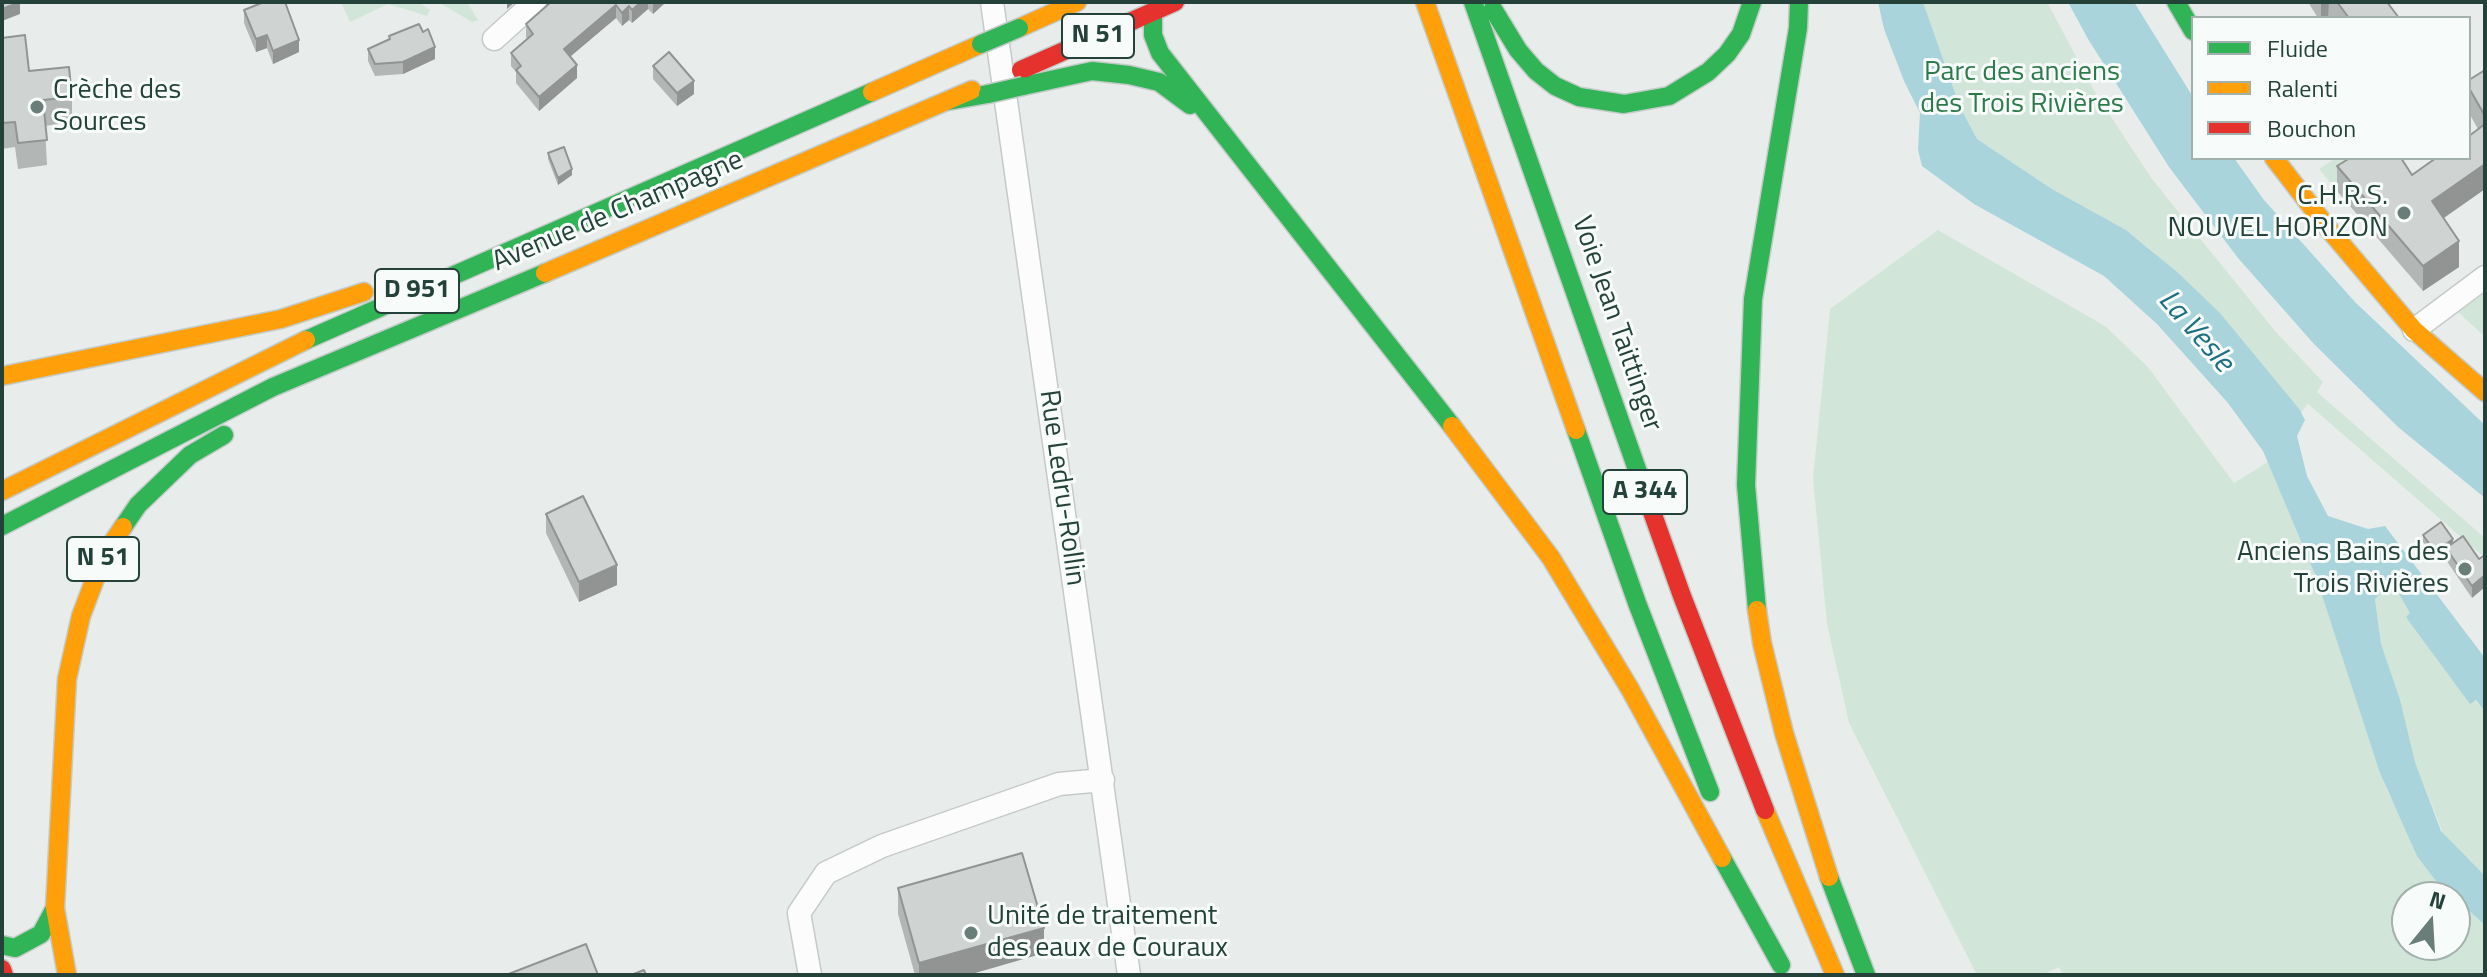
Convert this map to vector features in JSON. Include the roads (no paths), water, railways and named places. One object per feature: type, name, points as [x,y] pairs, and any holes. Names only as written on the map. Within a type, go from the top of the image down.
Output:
[{"type":"main road","name":"Avenue de Champagne","points":[[2,491],[292,346],[1077,2]]},
{"type":"main road","name":"N 51","points":[[1022,78],[1153,7],[1175,2]]},
{"type":"main road","name":"A 344","points":[[1425,2],[1637,603],[1784,970]]},
{"type":"main road","name":"Voie Jean Taittinger","points":[[1473,2],[1682,596],[1743,758],[1835,975]]},
{"type":"main road","points":[[1488,2],[1518,50],[1536,71],[1555,86],[1579,97],[1624,104],[1669,96],[1708,72],[1727,54],[1741,34],[1752,2]]},
{"type":"main road","points":[[1799,2],[1798,28],[1753,299],[1746,485],[1752,571],[1762,643],[1784,733],[1834,894],[1866,975]]},
{"type":"main road","points":[[2176,2],[2191,28]]},
{"type":"main road","points":[[1153,7],[1153,35],[1160,53],[1503,491],[1551,558],[1630,689],[1784,970]]},
{"type":"main road","points":[[1022,78],[1092,71],[1159,82],[1215,125]]},
{"type":"main road","name":"Avenue de Champagne","points":[[2,526],[273,387],[948,101],[1022,78]]},
{"type":"main road","points":[[2,376],[281,319],[385,285],[691,159],[752,144]]},
{"type":"main road","points":[[2276,160],[2327,227],[2414,330],[2485,392]]},
{"type":"main road","name":"N 51","points":[[67,975],[55,908],[67,679],[81,616],[104,555],[138,505],[190,455],[268,409],[441,318]]},
{"type":"main road","points":[[2,363],[63,363]]},
{"type":"main road","points":[[2,945],[15,948],[41,934],[55,908]]},
{"type":"main road","points":[[2,969],[4,975]]},
{"type":"street","points":[[494,39],[535,2]]},
{"type":"street","name":"Rue Ledru-Rollin","points":[[992,2],[1129,975]]},
{"type":"street","points":[[2414,330],[2485,277]]},
{"type":"street","points":[[810,975],[799,913],[826,873],[882,846],[1059,784],[1103,780]]},
{"type":"water","name":"La Vesle","points":[[1878,2],[1923,2],[1960,107],[1977,139],[2052,189],[2126,230],[2220,313],[2300,410],[2305,420],[2297,436],[2307,476],[2328,516],[2368,529],[2385,526],[2485,658],[2485,712],[2476,700],[2470,704],[2408,620],[2406,617],[2410,613],[2398,592],[2387,587],[2375,599],[2381,644],[2400,700],[2415,762],[2441,831],[2485,876],[2485,925],[2471,913],[2471,881],[2436,881],[2417,856],[2380,773],[2316,577],[2263,451],[2228,403],[2157,324],[2104,276],[1974,204],[1922,166],[1918,150],[1920,113],[1884,29]]},
{"type":"water","points":[[2068,2],[2134,2],[2191,94],[2191,160],[2235,160],[2264,200],[2355,302],[2485,425],[2485,498],[2398,427],[2314,344],[2238,258],[2169,167]]},
{"type":"place","name":"Crèche des Sources","points":[[37,107]]},
{"type":"place","name":"C.H.R.S. NOUVEL HORIZON","points":[[2404,213]]},
{"type":"place","name":"Anciens Bains des Trois Rivières","points":[[2465,569]]},
{"type":"place","name":"Unité de traitement des eaux de Couraux","points":[[971,933]]},
{"type":"park label","name":"Parc des anciens des Trois Rivières","points":[[2022,89]]}]
